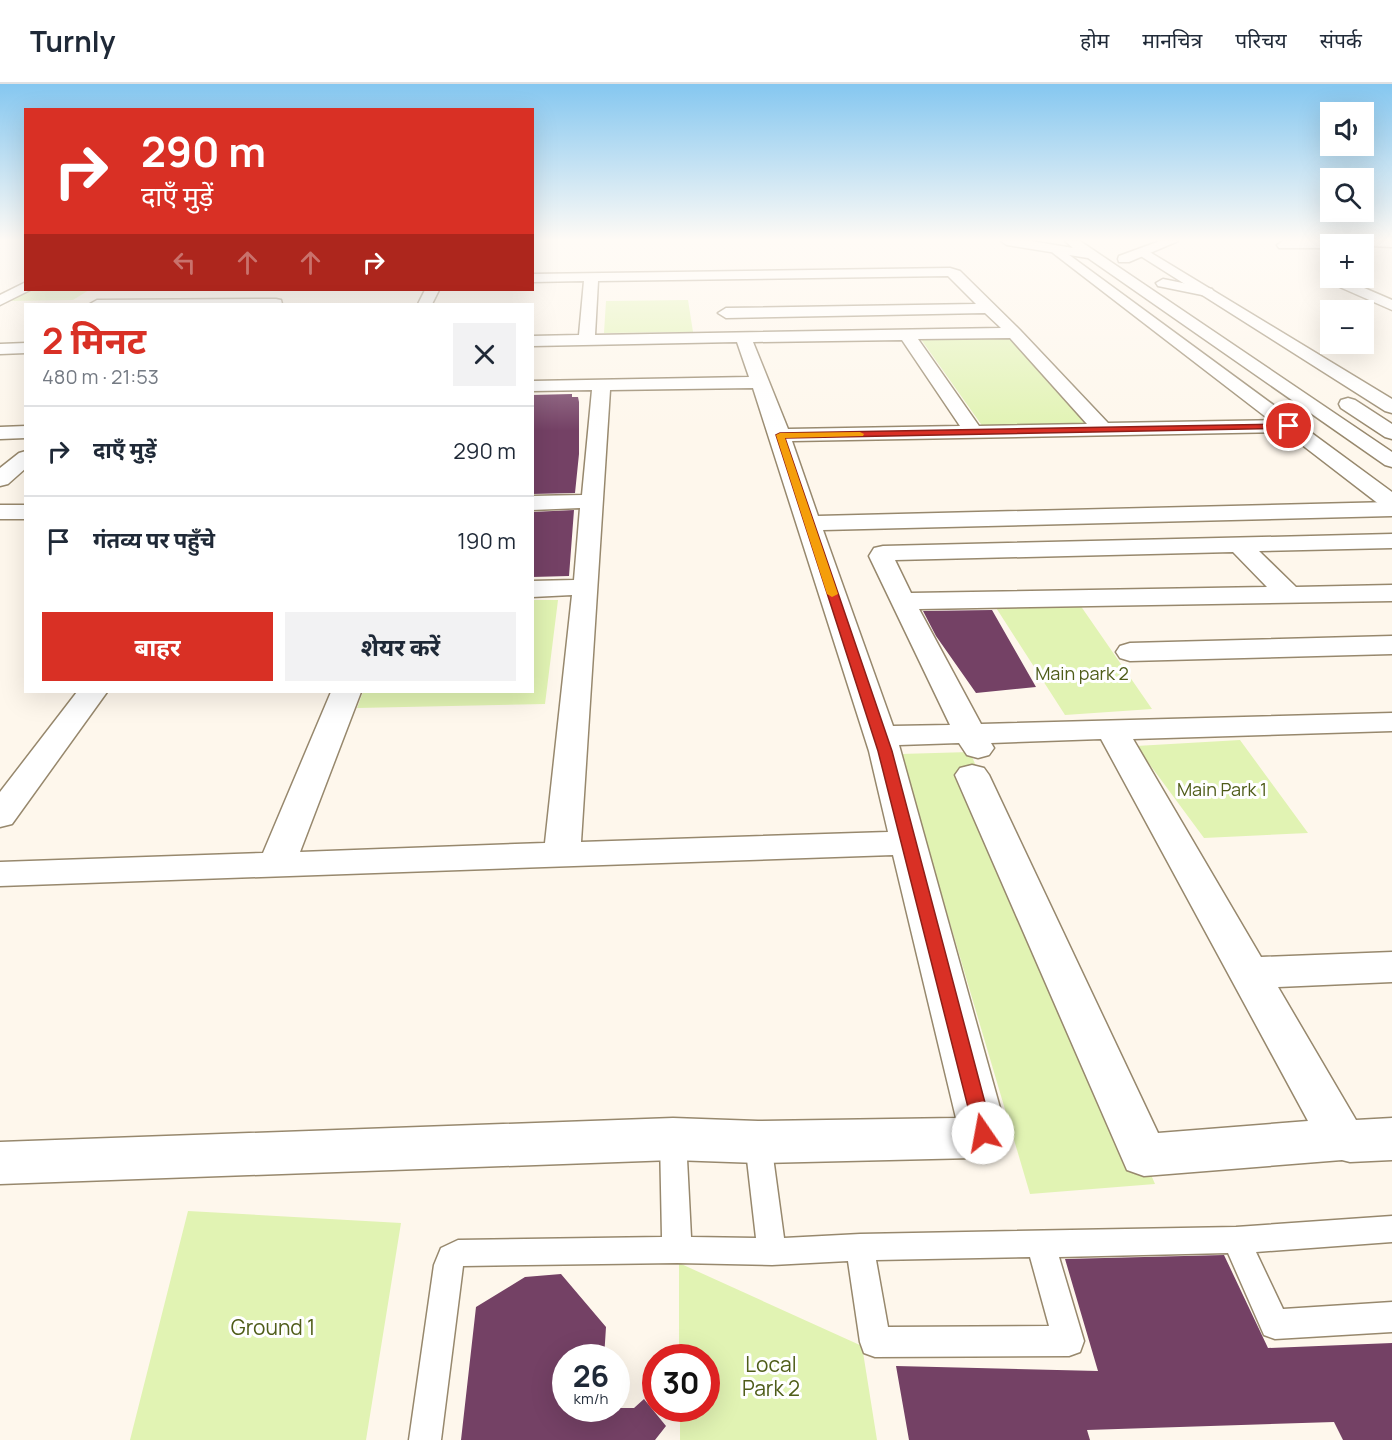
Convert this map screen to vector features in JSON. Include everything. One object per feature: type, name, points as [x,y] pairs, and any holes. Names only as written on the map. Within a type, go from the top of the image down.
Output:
[{"type":"street","points":[[587,340],[594,304]]},
{"type":"street","points":[[983,304],[1014,333],[1103,430]]},
{"type":"street","points":[[1128,304],[1392,503]]},
{"type":"street","points":[[1163,304],[1392,461]]},
{"type":"street","points":[[1195,304],[1203,309]]},
{"type":"street","points":[[1227,304],[1392,407]]},
{"type":"street","points":[[534,340],[587,340],[735,325],[987,308]]},
{"type":"street","points":[[735,325],[907,335],[1014,333]]},
{"type":"street","points":[[0,1163],[672,1139],[758,1142],[974,1138],[983,1133],[883,743],[780,435],[761,382],[735,325]]},
{"type":"street","points":[[907,335],[974,432]]},
{"type":"street","points":[[0,348],[24,348]]},
{"type":"street","points":[[534,386],[761,382]]},
{"type":"street","points":[[562,854],[601,385]]},
{"type":"street","points":[[1332,394],[1392,433]]},
{"type":"street","points":[[780,435],[1289,426]]},
{"type":"street","points":[[0,433],[24,432]]},
{"type":"street","points":[[0,479],[24,459]]},
{"type":"street","points":[[534,502],[592,501]]},
{"type":"street","points":[[808,523],[1392,509]]},
{"type":"street","points":[[0,512],[24,512]]},
{"type":"street","points":[[1225,513],[1241,546]]},
{"type":"street","points":[[1191,514],[1241,546],[1289,595]]},
{"type":"street","points":[[1392,541],[883,553],[881,556],[974,752],[1144,1155],[1342,1139],[1350,1141],[1392,1139]]},
{"type":"street","points":[[534,589],[586,587]]},
{"type":"street","points":[[902,601],[1392,593]]},
{"type":"street","points":[[1130,652],[1392,645]]},
{"type":"street","points":[[0,816],[91,693]]},
{"type":"street","points":[[276,865],[346,693]]},
{"type":"street","points":[[883,743],[974,752],[1116,737],[1392,722]]},
{"type":"street","points":[[1116,737],[1392,735]]},
{"type":"street","points":[[1116,737],[1342,1139]]},
{"type":"street","points":[[0,874],[908,843]]},
{"type":"street","points":[[1248,973],[1392,967]]},
{"type":"lane","points":[[672,1139],[677,1250]]},
{"type":"lane","points":[[758,1142],[772,1252]]},
{"type":"lane","points":[[425,1440],[448,1265],[451,1258],[458,1253],[677,1250],[772,1252],[1236,1240],[1392,1229]]},
{"type":"lane","points":[[1236,1240],[1275,1324],[1392,1317]]},
{"type":"lane","points":[[860,1248],[875,1342],[1069,1341],[1041,1245]]},
{"type":"green space","points":[[606,304],[689,304],[693,332],[604,333]]},
{"type":"green space","points":[[1008,337],[1091,425],[983,427],[920,338]]},
{"type":"green space","points":[[534,600],[558,600],[545,704],[357,708],[363,693],[534,693]]},
{"type":"green space","name":"Main park 2","points":[[1078,602],[1152,709],[1065,715],[993,603]]},
{"type":"green space","name":"Main Park 1","points":[[1240,740],[1308,833],[1204,838],[1136,746]]},
{"type":"green space","points":[[970,752],[1155,1184],[1030,1194],[900,754]]},
{"type":"green space","name":"Ground 1","points":[[188,1211],[401,1223],[366,1440],[130,1440]]},
{"type":"green space","name":"Local Park 2","points":[[679,1263],[862,1346],[877,1440],[680,1440],[680,1422],[720,1422],[720,1344],[679,1344]]},
{"type":"building","points":[[572,394],[572,397],[578,397],[579,454],[575,493],[534,494],[534,395]]},
{"type":"building","points":[[574,510],[569,576],[534,577],[534,512]]},
{"type":"building","points":[[992,610],[1036,687],[976,693],[936,636],[923,611]]},
{"type":"building","points":[[1224,1255],[1268,1348],[1392,1343],[1392,1440],[1343,1440],[1334,1422],[1087,1430],[1090,1440],[909,1440],[896,1366],[1098,1371],[1065,1259]]},
{"type":"building","points":[[561,1274],[606,1327],[605,1344],[552,1344],[552,1422],[630,1422],[630,1408],[634,1408],[642,1401],[642,1422],[663,1422],[666,1426],[655,1440],[461,1440],[476,1307],[525,1277]]},
{"type":"slow traffic","points":[[832,594],[780,435],[860,434]]},
{"type":"route","points":[[983,1133],[983,1125],[885,751],[780,435],[1289,426]]}]
